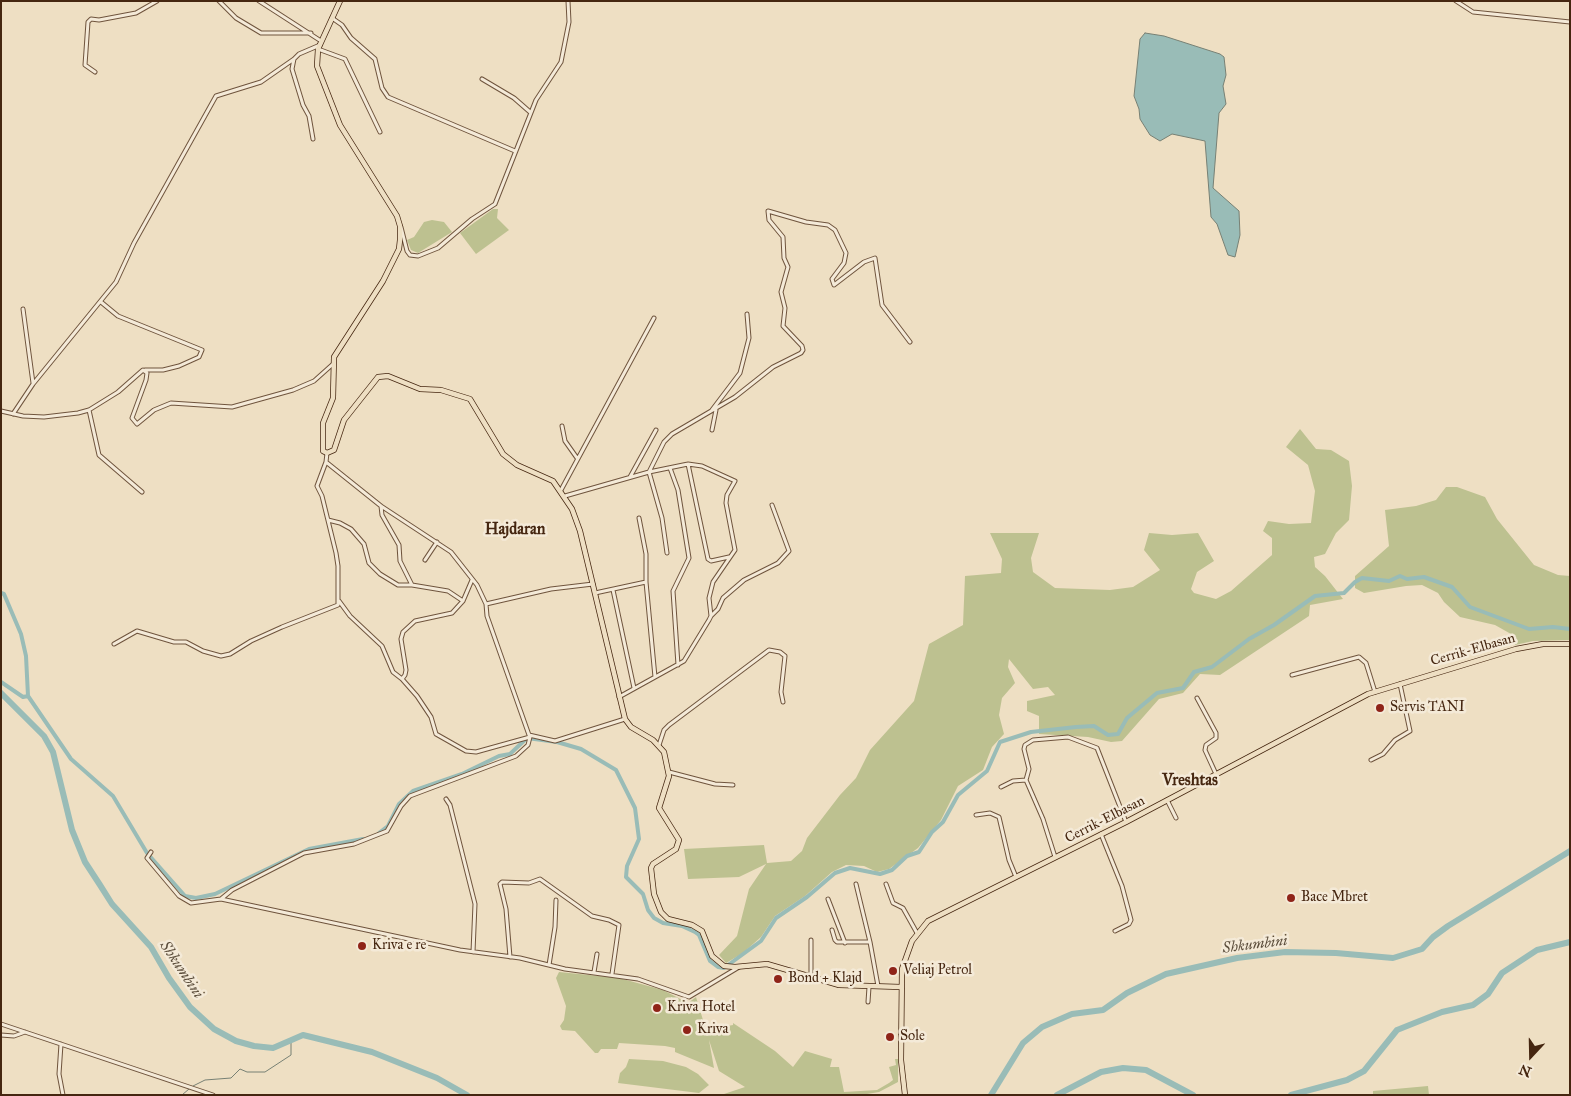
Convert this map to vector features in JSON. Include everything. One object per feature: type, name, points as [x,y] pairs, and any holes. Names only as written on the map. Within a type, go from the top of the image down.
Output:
[{"type":"main road","points":[[340,1],[320,45],[317,66],[340,124],[394,210],[400,226],[399,249],[392,265],[358,321],[337,351],[333,364],[333,398],[323,423],[323,450],[327,453],[334,450],[344,420],[372,382],[378,377],[385,376],[420,389],[441,390],[470,399],[502,454],[517,465],[549,478],[561,490],[580,531],[625,719],[631,727],[658,745],[664,752],[669,772],[659,808],[679,840],[676,849],[653,864],[651,868],[657,905],[668,919],[692,925],[702,931],[712,956],[726,966],[739,967],[767,964],[839,986],[901,987]]},
{"type":"main road","name":"Cerrik-Elbasan","points":[[905,1095],[902,1060],[901,987],[904,960],[917,933],[935,917],[1126,822],[1339,708],[1375,692],[1516,649],[1543,644],[1570,644]]},
{"type":"street","points":[[95,72],[86,65],[88,22],[91,19],[99,20],[136,13],[158,1]]},
{"type":"street","points":[[219,1],[236,18],[261,33],[311,33]]},
{"type":"street","points":[[259,1],[311,33],[320,45],[345,59],[380,132]]},
{"type":"street","points":[[400,226],[403,230],[410,255],[418,256],[438,248],[472,219],[495,204],[530,112],[561,62],[569,22],[568,1]]},
{"type":"street","points":[[1456,1],[1474,12],[1570,22]]},
{"type":"street","points":[[332,18],[342,25],[351,38],[375,59],[382,88],[388,96],[515,151]]},
{"type":"street","points":[[13,414],[33,384],[116,282],[134,243],[216,96],[261,82],[307,48],[320,45]]},
{"type":"street","points":[[294,59],[293,73],[309,116],[313,139]]},
{"type":"street","points":[[482,78],[514,98],[530,112]]},
{"type":"street","points":[[666,553],[662,518],[649,472],[660,449],[672,434],[716,409],[773,367],[802,353],[803,350],[802,346],[783,326],[785,308],[781,292],[788,267],[783,254],[783,237],[769,220],[768,212],[806,222],[828,225],[835,230],[846,254],[844,263],[832,279],[834,285],[864,262],[875,258],[882,305],[910,342]]},
{"type":"street","points":[[1,411],[13,414],[55,417],[89,410],[118,392],[141,370],[163,370],[179,366],[199,357],[202,350],[123,318],[101,302]]},
{"type":"street","points":[[23,309],[33,384]]},
{"type":"street","points":[[712,411],[740,373],[749,338],[747,314]]},
{"type":"street","points":[[561,490],[654,318]]},
{"type":"street","points":[[144,370],[147,374],[146,380],[132,418],[138,424],[154,410],[171,403],[232,407],[293,390],[314,381],[333,364]]},
{"type":"street","points":[[712,430],[716,409]]},
{"type":"street","points":[[89,410],[99,455],[142,492]]},
{"type":"street","points":[[562,426],[565,441],[577,458]]},
{"type":"street","points":[[629,478],[656,430]]},
{"type":"street","points":[[114,644],[137,631],[174,642],[186,642],[203,651],[221,656],[230,654],[251,641],[282,627],[338,606],[338,566],[322,496],[317,486],[326,462],[327,453]]},
{"type":"street","points":[[326,462],[381,506],[451,552],[472,580],[486,604],[487,616],[530,738]]},
{"type":"street","points":[[564,496],[649,472],[688,464],[711,469],[735,481],[727,495],[726,503],[735,550],[716,576],[710,590],[709,605],[711,616]]},
{"type":"street","points":[[688,464],[708,559],[711,561],[730,557]]},
{"type":"street","points":[[670,468],[678,490],[689,558],[673,591],[678,665]]},
{"type":"street","points":[[619,697],[684,661],[711,616],[718,609],[723,598],[744,580],[778,563],[789,552],[772,505]]},
{"type":"street","points":[[381,506],[382,515],[400,545],[400,561],[412,585]]},
{"type":"street","points":[[639,518],[646,554],[646,582],[655,677]]},
{"type":"street","points":[[328,520],[340,523],[351,529],[364,544],[372,567],[398,585],[412,585],[448,591],[463,601]]},
{"type":"street","points":[[425,560],[437,542]]},
{"type":"street","points":[[402,679],[406,670],[401,639],[406,628],[415,621],[452,613],[463,601],[472,580]]},
{"type":"street","points":[[595,593],[646,582]]},
{"type":"street","points":[[486,604],[552,589],[593,584]]},
{"type":"street","points":[[613,590],[634,688]]},
{"type":"street","points":[[339,601],[350,616],[382,646],[394,672],[417,696],[431,717],[436,734],[466,752],[476,752],[530,738],[555,741],[625,719]]},
{"type":"street","points":[[658,745],[664,730],[669,725],[769,650],[780,652],[785,656],[781,692],[783,702]]},
{"type":"street","points":[[1292,674],[1359,658],[1368,669],[1375,692]]},
{"type":"street","points":[[1371,760],[1383,754],[1395,740],[1410,731],[1400,684]]},
{"type":"street","points":[[1197,698],[1217,735],[1205,747],[1217,774]]},
{"type":"street","points":[[1055,857],[1043,819],[1026,780],[1029,769],[1024,749],[1027,743],[1056,737],[1080,740],[1097,748],[1126,822]]},
{"type":"street","points":[[221,899],[232,890],[304,854],[354,844],[380,835],[390,829],[401,806],[410,796],[500,760],[510,759],[530,738]]},
{"type":"street","points":[[669,772],[715,784],[732,785]]},
{"type":"street","points":[[1001,787],[1013,781],[1026,780]]},
{"type":"street","points":[[446,799],[450,805],[475,904],[473,952]]},
{"type":"street","points":[[1167,800],[1176,818]]},
{"type":"street","points":[[976,815],[990,813],[999,817],[1009,860],[1016,878]]},
{"type":"street","points":[[1101,834],[1122,886],[1131,920],[1129,924],[1114,931]]},
{"type":"street","points":[[150,855],[184,900],[194,904],[221,899],[473,952],[510,957],[565,969],[612,974],[646,981],[689,997],[739,967]]},
{"type":"street","points":[[510,957],[506,908],[500,884],[529,883],[542,880],[592,916],[609,920],[619,925],[612,974]]},
{"type":"street","points":[[856,884],[870,942],[878,987]]},
{"type":"street","points":[[886,884],[893,903],[903,908],[917,933]]},
{"type":"street","points":[[828,899],[846,943]]},
{"type":"street","points":[[549,965],[555,927],[556,900]]},
{"type":"street","points":[[832,930],[835,941],[846,943],[870,942]]},
{"type":"street","points":[[811,940],[811,977]]},
{"type":"street","points":[[594,972],[597,954]]},
{"type":"street","points":[[868,1002],[869,986]]},
{"type":"street","points":[[1,1024],[213,1095]]},
{"type":"street","points":[[1,1034],[14,1036],[24,1032]]},
{"type":"street","points":[[61,1044],[58,1074],[63,1095]]},
{"type":"green space","points":[[493,209],[498,209],[497,218],[509,230],[476,254],[460,233]]},
{"type":"green space","points":[[432,220],[444,222],[452,232],[418,253],[411,250],[407,240],[414,237],[424,222]]},
{"type":"green space","points":[[1300,429],[1316,449],[1331,450],[1349,461],[1352,486],[1349,520],[1336,533],[1325,554],[1314,557],[1315,567],[1325,576],[1343,599],[1310,605],[1309,616],[1220,675],[1200,674],[1183,693],[1159,699],[1122,741],[1111,742],[1088,737],[1039,734],[1039,716],[1027,711],[1027,701],[1055,695],[1048,687],[1033,689],[1009,659],[1008,667],[1015,683],[1002,698],[999,715],[1004,734],[992,747],[983,770],[958,786],[941,820],[918,848],[889,869],[877,872],[864,866],[846,865],[832,872],[805,896],[775,916],[761,937],[743,953],[726,963],[719,955],[737,936],[749,889],[766,864],[739,877],[688,879],[684,849],[764,845],[767,863],[791,861],[802,851],[807,838],[840,795],[856,778],[870,750],[914,701],[929,644],[963,625],[965,576],[1001,573],[1002,559],[990,533],[1039,533],[1031,558],[1033,572],[1055,588],[1110,590],[1133,587],[1160,570],[1144,550],[1149,533],[1172,535],[1198,533],[1214,561],[1197,572],[1191,589],[1194,593],[1216,599],[1231,591],[1272,555],[1272,538],[1263,531],[1268,521],[1289,524],[1311,523],[1315,491],[1308,465],[1286,447]]},
{"type":"green space","points":[[1446,487],[1457,487],[1485,497],[1497,519],[1534,565],[1558,575],[1570,576],[1570,640],[1533,641],[1515,645],[1511,634],[1495,625],[1460,617],[1444,602],[1438,593],[1422,585],[1364,593],[1355,588],[1355,576],[1389,546],[1385,510],[1416,506],[1436,500]]},
{"type":"green space","points":[[559,972],[619,978],[663,990],[688,1003],[696,997],[706,1030],[733,1025],[733,1023],[775,1051],[793,1067],[805,1051],[832,1059],[830,1067],[839,1067],[844,1092],[877,1090],[889,1083],[893,1080],[889,1067],[896,1065],[895,1059],[898,1059],[898,1082],[879,1092],[861,1095],[721,1095],[745,1087],[719,1071],[709,1040],[714,1068],[675,1052],[675,1048],[665,1046],[619,1043],[617,1049],[601,1049],[598,1053],[595,1053],[575,1031],[562,1030],[560,1026],[564,1020],[566,1006],[556,978]]},
{"type":"green space","points":[[629,1059],[663,1061],[686,1067],[698,1074],[709,1085],[699,1093],[618,1083],[620,1073],[626,1067]]},
{"type":"green space","points":[[1428,1086],[1429,1095],[1373,1095],[1373,1091]]},
{"type":"water","points":[[1145,33],[1164,36],[1220,54],[1224,57],[1226,75],[1223,86],[1226,104],[1219,113],[1213,188],[1239,211],[1240,235],[1235,257],[1228,255],[1217,224],[1211,217],[1205,141],[1172,134],[1160,141],[1150,135],[1140,119],[1139,109],[1134,96],[1140,39]]},
{"type":"waterway","points":[[379,833],[388,826],[399,804],[413,791],[462,774],[499,756],[510,754],[527,738],[557,742],[581,749],[616,770],[635,808],[639,839],[627,866],[626,877],[643,894],[648,910],[654,918],[663,923],[682,926],[695,932],[699,935],[710,961],[718,967],[724,968],[761,941],[776,918],[807,897],[835,873],[850,868],[880,874],[892,870],[907,856],[919,852],[932,832],[943,822],[958,795],[987,771],[1000,742],[1031,732],[1076,727],[1094,726],[1108,735],[1118,734],[1127,718],[1157,693],[1183,688],[1194,672],[1212,667],[1249,639],[1274,625],[1315,596],[1344,593],[1362,578],[1389,581],[1400,576],[1407,579],[1424,577],[1452,587],[1470,607],[1529,629],[1553,627],[1570,629]]},
{"type":"waterway","points":[[1,593],[4,594],[21,634],[26,656],[28,696]]},
{"type":"waterway","points":[[1,682],[23,697],[28,696],[71,759],[113,796],[147,853],[185,896],[196,898],[215,894],[309,849],[363,839]]},
{"type":"waterway","name":"Shkumbini","points":[[1,693],[44,736],[53,752],[72,830],[85,862],[112,904],[151,947],[169,978],[190,1007],[214,1029],[236,1041],[254,1046],[273,1048],[303,1035],[372,1052],[437,1078],[467,1095]]},
{"type":"waterway","name":"Shkumbini","points":[[991,1095],[1023,1043],[1042,1027],[1072,1014],[1103,1010],[1127,993],[1166,974],[1237,958],[1285,952],[1336,953],[1393,958],[1422,949],[1433,937],[1448,926],[1570,851]]},
{"type":"waterway","name":"Shkumbini","points":[[1291,1095],[1347,1080],[1364,1071],[1397,1030],[1442,1012],[1473,1005],[1488,994],[1502,973],[1537,950],[1570,942]]},
{"type":"waterway","points":[[193,1086],[205,1080],[231,1078],[240,1069],[247,1072],[265,1072],[291,1055],[291,1041]]},
{"type":"waterway","name":"Shkumbini","points":[[1057,1095],[1101,1072],[1123,1068],[1146,1070],[1193,1095]]},
{"type":"waterway","points":[[182,1095],[189,1089]]},
{"type":"place","name":"Servis TANI","points":[[1380,708]]},
{"type":"place","name":"Bace Mbret","points":[[1291,898]]},
{"type":"place","name":"Kriva e re","points":[[362,946]]},
{"type":"place","name":"Veliaj Petrol","points":[[893,971]]},
{"type":"place","name":"Bond + Klajd","points":[[778,979]]},
{"type":"place","name":"Kriva Hotel","points":[[657,1008]]},
{"type":"place","name":"Kriva","points":[[687,1030]]},
{"type":"place","name":"Sole","points":[[890,1037]]},
{"type":"district","name":"Hajdaran","points":[[515,530]]},
{"type":"district","name":"Vreshtas","points":[[1190,781]]}]
